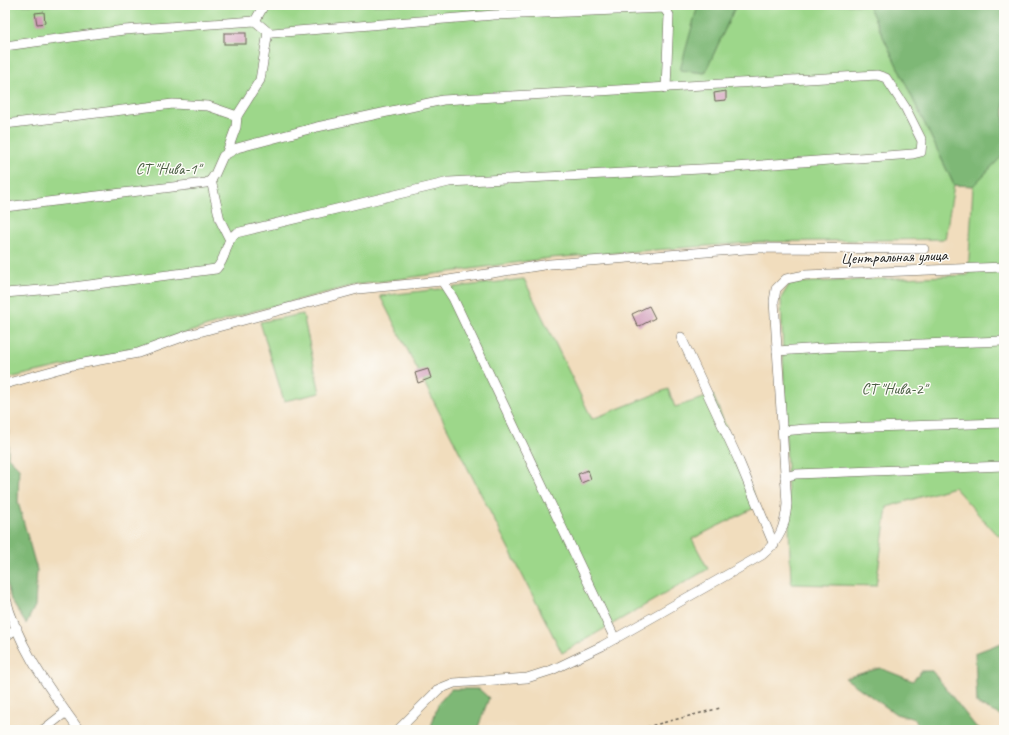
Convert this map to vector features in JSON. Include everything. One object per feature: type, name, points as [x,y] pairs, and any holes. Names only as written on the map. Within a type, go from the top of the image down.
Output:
[{"type":"street","points":[[256,21],[264,5]]},
{"type":"street","points":[[5,46],[124,30],[256,21],[268,32],[272,33],[494,15],[664,8],[669,15],[666,88]]},
{"type":"street","points":[[5,207],[206,183],[211,180],[220,160],[227,152],[236,127],[237,116],[260,80],[268,32]]},
{"type":"street","points":[[5,293],[65,288],[216,269],[224,258],[229,238],[236,233],[263,225],[449,182],[720,168],[913,154],[922,152],[922,140],[905,107],[886,78],[878,75],[443,100],[317,127],[227,152]]},
{"type":"street","points":[[5,124],[173,104],[208,106],[237,116]]},
{"type":"street","points":[[211,180],[220,220],[229,238]]},
{"type":"street","points":[[5,384],[72,365],[138,353],[188,335],[358,289],[442,281],[550,264],[759,248],[924,249]]},
{"type":"street","name":"Центральная улица","points":[[778,351],[774,301],[776,289],[786,279],[805,275],[850,272],[1004,267]]},
{"type":"street","points":[[442,281],[453,298],[615,639]]},
{"type":"street","points":[[681,337],[739,461],[774,545]]},
{"type":"street","points":[[398,730],[439,689],[454,683],[527,678],[552,670],[615,639],[762,555],[774,545],[786,520],[788,504],[785,477],[778,351],[838,347],[1004,342]]},
{"type":"street","points":[[783,431],[805,429],[1004,423]]},
{"type":"street","points":[[785,477],[796,474],[1004,466]]},
{"type":"street","points":[[5,595],[24,648],[79,730]]},
{"type":"street","points":[[5,637],[17,628]]},
{"type":"street","points":[[43,730],[66,712]]},
{"type":"path","points":[[635,730],[720,708]]},
{"type":"green space","name":"СТ \"Нива-1\"","points":[[5,5],[468,5],[471,9],[525,5],[698,5],[681,70],[705,73],[736,5],[868,5],[954,185],[945,239],[759,242],[550,258],[356,285],[254,311],[140,348],[5,379]]},
{"type":"green space","points":[[468,5],[525,5],[471,9]]},
{"type":"green space","points":[[698,5],[736,5],[705,73],[680,70]]},
{"type":"green space","points":[[868,5],[1004,5],[1004,154],[973,186],[954,185]]},
{"type":"green space","name":"СТ \"Нива-2\"","points":[[1004,154],[1004,538],[994,532],[954,487],[887,507],[876,586],[791,584],[781,298],[790,283],[968,275],[973,186]]},
{"type":"green space","points":[[524,279],[592,419],[668,389],[675,407],[713,395],[758,506],[692,539],[708,569],[562,653],[380,296]]},
{"type":"green space","points":[[303,314],[320,393],[284,401],[260,322]]},
{"type":"green space","points":[[5,419],[8,428],[8,457],[19,468],[18,502],[37,570],[35,606],[26,624],[11,600],[5,576]]},
{"type":"green space","points":[[1004,642],[1004,717],[977,704],[975,653]]},
{"type":"green space","points":[[880,668],[913,681],[921,671],[932,671],[976,727],[982,730],[920,730],[915,719],[896,714],[845,678]]},
{"type":"green space","points":[[451,689],[479,689],[489,698],[477,730],[430,730],[438,704]]},
{"type":"building","points":[[44,12],[45,23],[37,24],[35,13]]},
{"type":"building","points":[[224,33],[246,33],[246,44],[224,44]]},
{"type":"building","points":[[726,91],[726,100],[715,101],[714,93]]},
{"type":"building","points":[[649,306],[655,318],[638,327],[632,314]]},
{"type":"building","points":[[428,369],[431,378],[418,383],[415,373]]},
{"type":"building","points":[[588,470],[591,479],[581,483],[578,474]]}]
